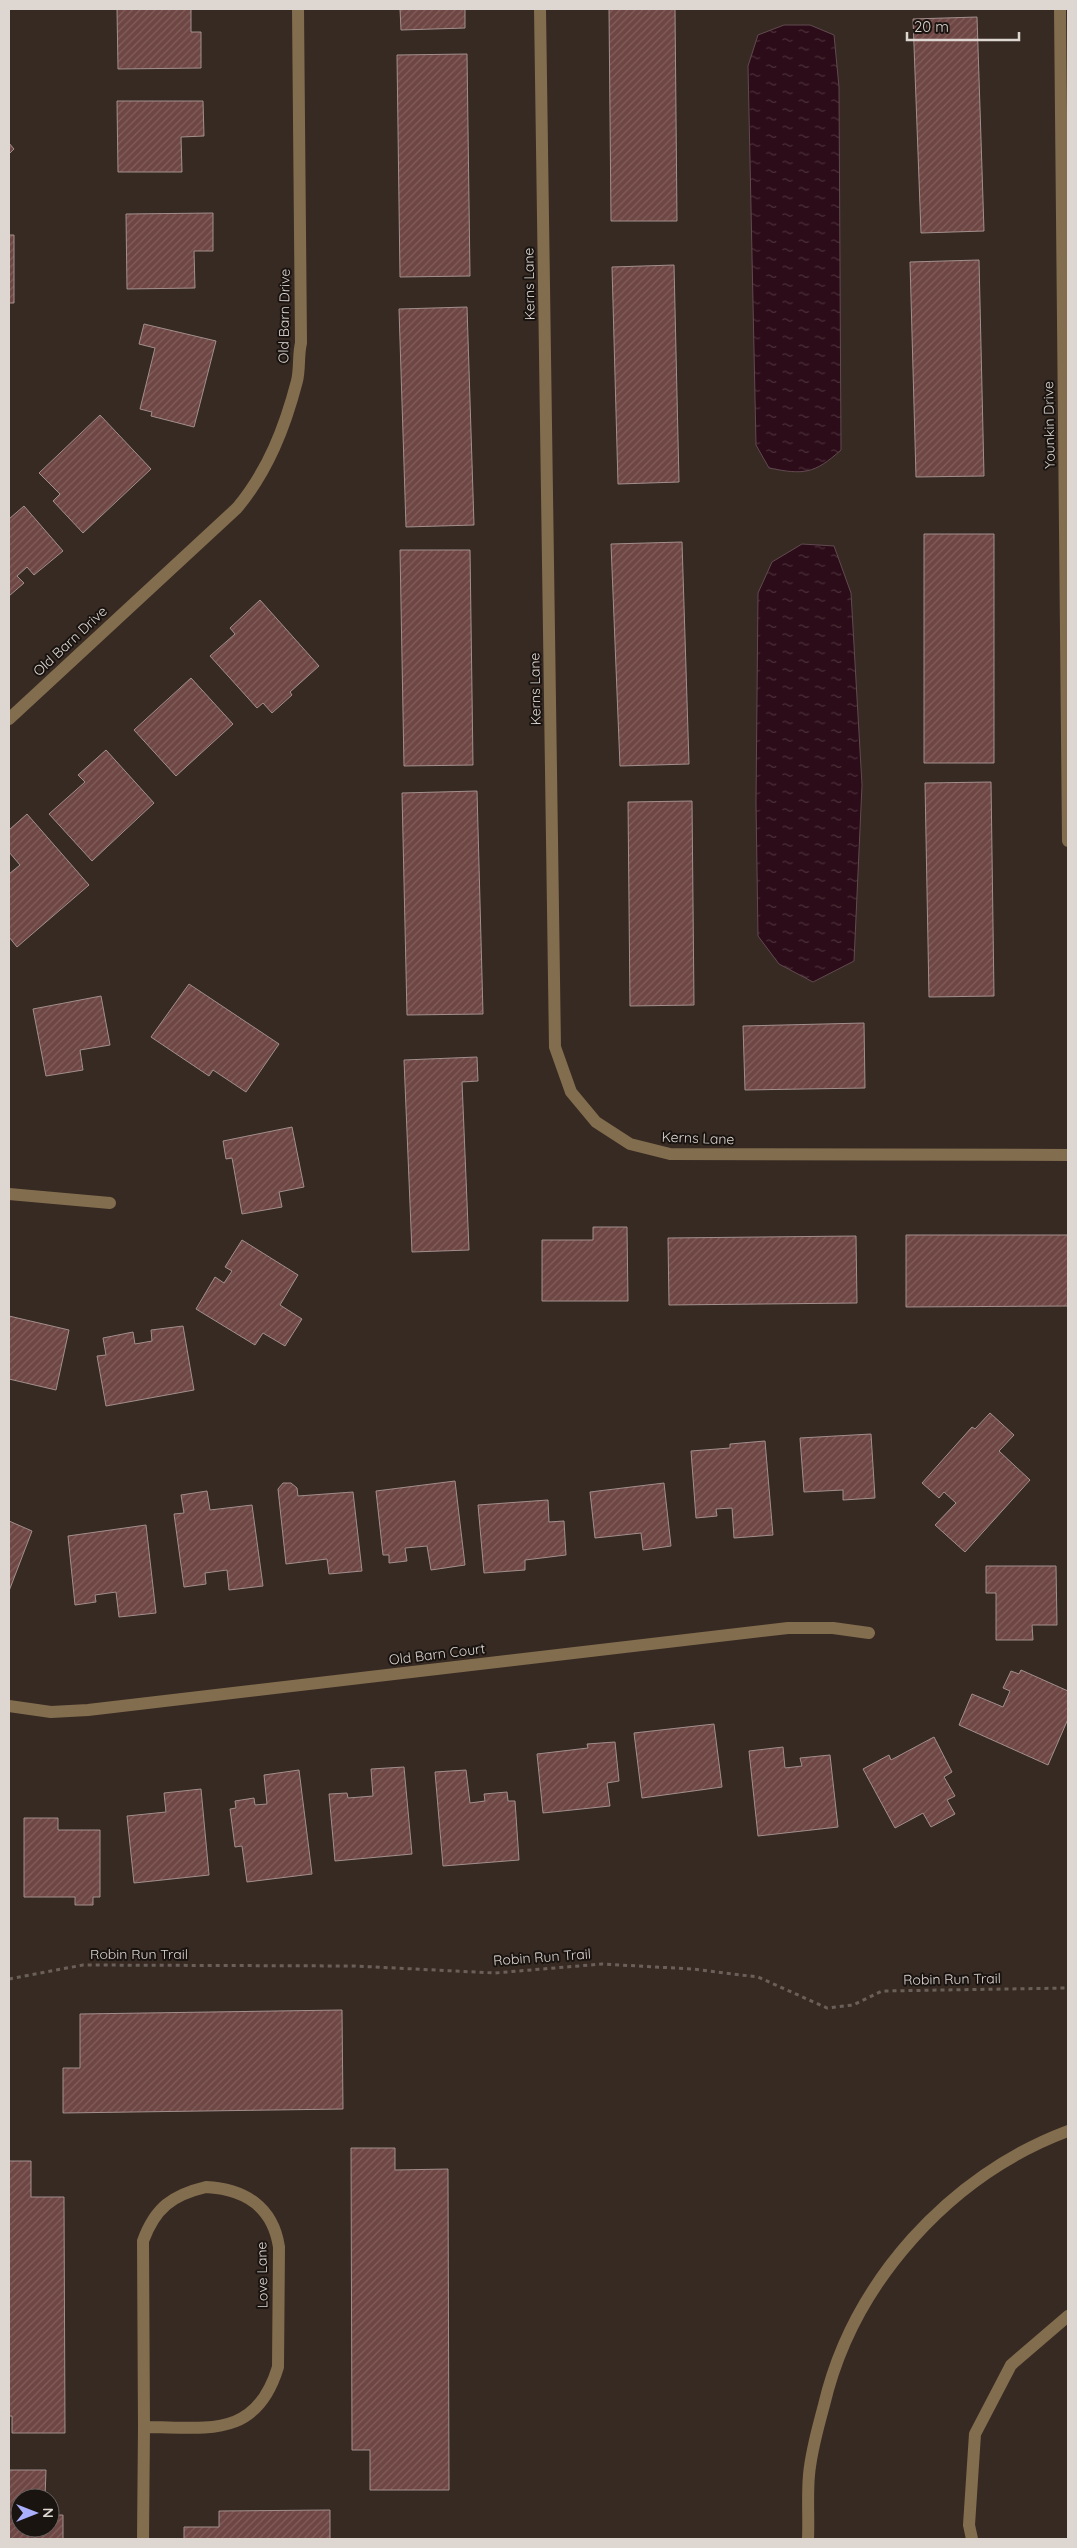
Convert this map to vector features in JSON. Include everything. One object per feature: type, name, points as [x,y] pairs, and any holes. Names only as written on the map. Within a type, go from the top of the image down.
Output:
[{"type":"street","name":"Old Barn Drive","points":[[9,718],[236,508],[248,494],[283,431],[298,379],[301,343],[298,9]]},
{"type":"street","name":"Kerns Lane","points":[[540,9],[555,1047],[563,1074],[577,1101],[596,1122],[630,1144],[670,1154],[1068,1155]]},
{"type":"street","name":"Younkin Drive","points":[[1060,9],[1068,841]]},
{"type":"street","points":[[9,1194],[110,1203]]},
{"type":"street","name":"Old Barn Court","points":[[9,1706],[51,1712],[88,1710],[788,1628],[833,1628],[870,1633]]},
{"type":"street","points":[[808,2539],[809,2475],[818,2423],[838,2357],[870,2295],[890,2266],[924,2226],[976,2180],[1035,2144],[1068,2131]]},
{"type":"street","name":"Love Lane","points":[[143,2539],[143,2241],[149,2224],[172,2198],[206,2187],[223,2188],[240,2193],[268,2215],[276,2230],[279,2247],[278,2367],[272,2386],[255,2410],[230,2424],[210,2427],[144,2427]]},
{"type":"street","points":[[972,2539],[969,2525],[975,2434],[1011,2365],[1068,2316]]},
{"type":"path","name":"Robin Run Trail","points":[[9,1979],[83,1965],[355,1966],[495,1973],[602,1964],[692,1969],[758,1977],[827,2008],[853,2005],[882,1991],[1068,1988]]},
{"type":"water","points":[[784,25],[810,25],[834,35],[839,87],[841,450],[816,468],[800,472],[769,468],[756,445],[748,66],[758,35]]},
{"type":"water","points":[[802,544],[834,546],[851,593],[862,785],[854,961],[813,982],[779,964],[758,936],[756,803],[758,593],[772,562]]},
{"type":"building","points":[[117,9],[191,9],[191,32],[201,32],[201,68],[118,69]]},
{"type":"building","points":[[400,9],[465,9],[465,28],[401,30]]},
{"type":"building","points":[[609,9],[675,9],[677,221],[611,221]]},
{"type":"building","points":[[977,17],[984,231],[921,233],[913,19]]},
{"type":"building","points":[[467,54],[470,276],[400,277],[397,55]]},
{"type":"building","points":[[117,101],[203,101],[204,136],[181,137],[182,172],[118,172]]},
{"type":"building","points":[[9,143],[14,149],[9,154]]},
{"type":"building","points":[[213,213],[213,251],[194,251],[195,288],[127,289],[126,214]]},
{"type":"building","points":[[9,235],[14,235],[14,303],[9,303]]},
{"type":"building","points":[[979,260],[984,476],[916,477],[910,262]]},
{"type":"building","points":[[674,265],[679,482],[618,484],[612,267]]},
{"type":"building","points":[[467,307],[474,525],[406,527],[399,309]]},
{"type":"building","points":[[144,324],[216,341],[194,427],[151,416],[152,412],[140,409],[155,348],[139,344]]},
{"type":"building","points":[[100,415],[151,469],[83,533],[53,501],[60,494],[39,473]]},
{"type":"building","points":[[24,506],[63,551],[34,575],[27,567],[17,576],[24,583],[9,596],[9,519]]},
{"type":"building","points":[[924,534],[994,534],[994,763],[924,763]]},
{"type":"building","points":[[682,542],[689,764],[620,766],[611,544]]},
{"type":"building","points":[[400,550],[470,550],[473,765],[404,766]]},
{"type":"building","points":[[260,600],[319,666],[290,692],[292,695],[272,713],[263,703],[257,708],[210,656],[235,634],[230,628]]},
{"type":"building","points":[[191,678],[233,724],[176,776],[134,730]]},
{"type":"building","points":[[106,750],[154,803],[92,861],[49,814],[85,782],[78,775]]},
{"type":"building","points":[[991,782],[994,996],[929,997],[925,783]]},
{"type":"building","points":[[477,791],[483,1014],[407,1015],[402,793]]},
{"type":"building","points":[[692,801],[694,1005],[630,1006],[628,802]]},
{"type":"building","points":[[27,814],[89,885],[17,947],[9,937],[9,874],[20,865],[9,852],[9,830]]},
{"type":"building","points":[[189,984],[279,1044],[246,1092],[213,1070],[209,1076],[151,1037]]},
{"type":"building","points":[[101,996],[110,1045],[80,1050],[83,1070],[46,1076],[33,1009]]},
{"type":"building","points":[[864,1023],[865,1088],[745,1090],[743,1026]]},
{"type":"building","points":[[477,1057],[478,1081],[462,1082],[469,1250],[412,1252],[404,1060]]},
{"type":"building","points":[[292,1127],[304,1187],[279,1192],[282,1207],[242,1214],[232,1158],[226,1159],[223,1141]]},
{"type":"building","points":[[593,1227],[627,1227],[628,1301],[542,1301],[542,1240],[593,1240]]},
{"type":"building","points":[[906,1235],[1068,1235],[1068,1306],[906,1307]]},
{"type":"building","points":[[856,1236],[857,1303],[669,1305],[668,1238]]},
{"type":"building","points":[[242,1240],[298,1275],[280,1305],[302,1319],[285,1346],[263,1333],[255,1345],[196,1309],[215,1277],[224,1283],[232,1271],[225,1267]]},
{"type":"building","points":[[9,1316],[69,1330],[56,1390],[9,1379]]},
{"type":"building","points":[[183,1326],[194,1390],[106,1406],[97,1356],[106,1355],[103,1338],[133,1332],[135,1344],[152,1341],[151,1330]]},
{"type":"building","points":[[990,1413],[1014,1435],[999,1451],[1030,1480],[965,1552],[935,1525],[956,1503],[944,1492],[939,1498],[922,1483],[972,1427],[975,1429]]},
{"type":"building","points":[[871,1434],[875,1498],[843,1500],[843,1490],[804,1492],[800,1438]]},
{"type":"building","points":[[765,1441],[773,1535],[734,1538],[732,1508],[716,1509],[717,1516],[696,1518],[691,1451],[730,1448],[730,1444]]},
{"type":"building","points":[[455,1481],[465,1565],[431,1570],[427,1546],[405,1548],[407,1561],[389,1563],[389,1555],[383,1555],[376,1491]]},
{"type":"building","points":[[283,1483],[291,1483],[297,1488],[298,1496],[353,1492],[362,1571],[329,1574],[327,1559],[286,1564],[278,1489]]},
{"type":"building","points":[[664,1483],[671,1546],[643,1550],[641,1533],[595,1538],[590,1492]]},
{"type":"building","points":[[207,1491],[210,1510],[252,1505],[263,1586],[229,1590],[227,1570],[205,1573],[206,1584],[184,1587],[174,1514],[184,1513],[181,1495]]},
{"type":"building","points":[[548,1500],[549,1522],[564,1521],[566,1555],[525,1560],[525,1570],[484,1573],[478,1505]]},
{"type":"building","points":[[9,1521],[32,1531],[9,1591]]},
{"type":"building","points":[[146,1525],[156,1613],[119,1617],[116,1592],[95,1595],[96,1602],[75,1605],[68,1536]]},
{"type":"building","points":[[986,1566],[1056,1566],[1057,1625],[1032,1625],[1033,1640],[996,1640],[996,1593],[986,1593]]},
{"type":"building","points":[[1021,1670],[1068,1691],[1068,1719],[1048,1765],[959,1725],[972,1694],[1003,1707],[1010,1691],[1003,1688],[1011,1671],[1019,1674]]},
{"type":"building","points":[[714,1724],[722,1787],[642,1798],[634,1733]]},
{"type":"building","points":[[934,1737],[952,1772],[944,1777],[955,1796],[947,1800],[955,1814],[931,1827],[923,1813],[895,1828],[863,1769],[889,1755],[891,1760]]},
{"type":"building","points":[[615,1742],[619,1781],[607,1783],[610,1806],[543,1813],[537,1754],[588,1748],[587,1744]]},
{"type":"building","points":[[783,1747],[785,1768],[802,1766],[800,1758],[830,1755],[838,1827],[758,1836],[749,1751]]},
{"type":"building","points":[[404,1767],[412,1854],[335,1861],[329,1794],[347,1793],[348,1798],[373,1796],[371,1769]]},
{"type":"building","points":[[299,1770],[312,1874],[247,1882],[242,1846],[235,1847],[230,1809],[236,1808],[235,1801],[254,1798],[255,1805],[267,1804],[264,1775]]},
{"type":"building","points":[[466,1770],[470,1803],[485,1801],[484,1794],[507,1792],[508,1801],[515,1801],[519,1860],[443,1866],[435,1772]]},
{"type":"building","points":[[201,1789],[209,1875],[134,1883],[127,1816],[166,1812],[164,1793]]},
{"type":"building","points":[[24,1818],[58,1818],[58,1830],[100,1830],[100,1897],[93,1897],[93,1905],[75,1905],[75,1897],[24,1897]]},
{"type":"building","points":[[342,2010],[343,2109],[63,2113],[63,2068],[80,2068],[80,2014]]},
{"type":"building","points":[[351,2148],[395,2148],[395,2170],[448,2169],[449,2490],[370,2490],[370,2450],[352,2450]]},
{"type":"building","points":[[9,2161],[31,2161],[31,2197],[64,2197],[65,2433],[12,2433],[12,2416],[9,2416]]},
{"type":"building","points":[[9,2470],[46,2470],[45,2488],[10,2488],[10,2538],[60,2538],[60,2515],[63,2515],[63,2539],[9,2539]]},
{"type":"building","points":[[330,2510],[330,2539],[184,2539],[184,2527],[219,2527],[219,2511]]}]
